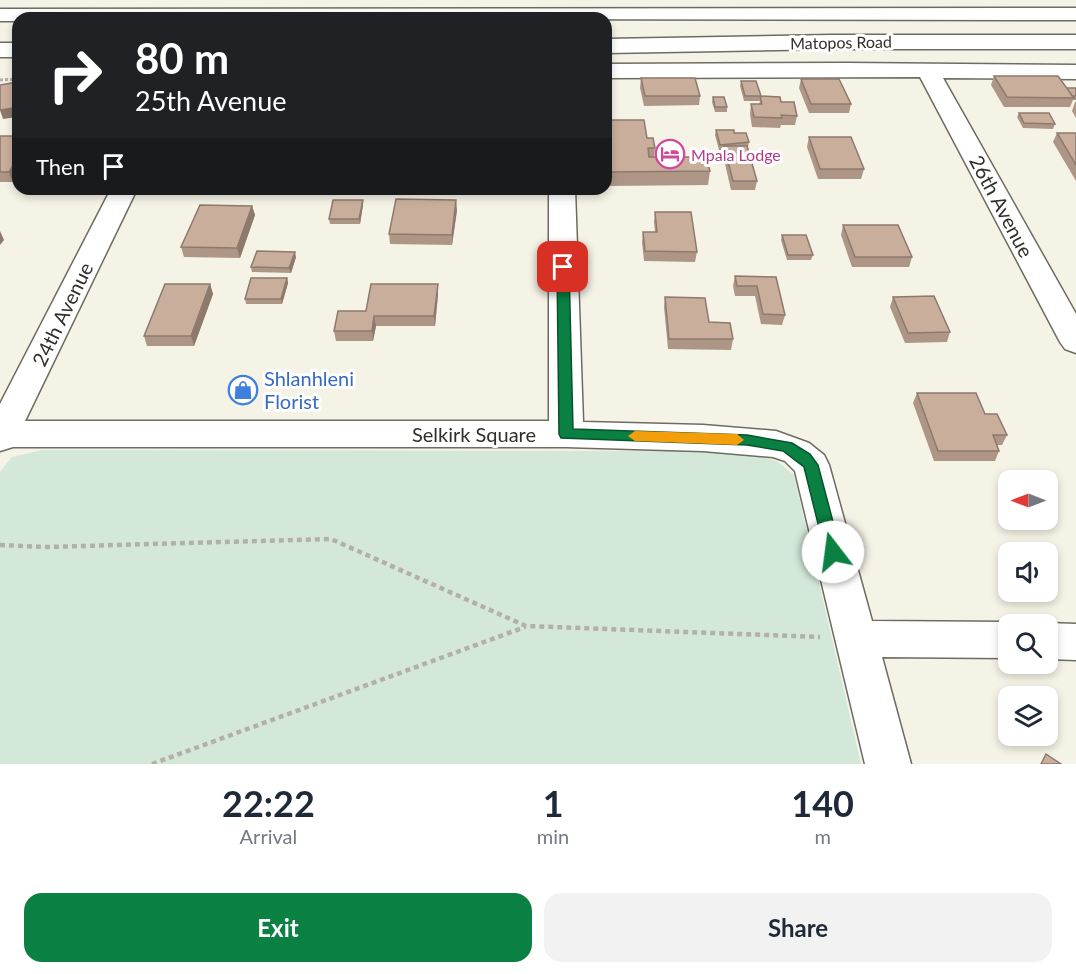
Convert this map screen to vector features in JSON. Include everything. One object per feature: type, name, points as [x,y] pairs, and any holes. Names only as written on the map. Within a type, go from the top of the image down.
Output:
[{"type":"street","points":[[612,15],[1076,14]]},
{"type":"street","name":"Matopos Road","points":[[612,46],[843,42],[1076,42]]},
{"type":"street","points":[[612,71],[1076,72]]},
{"type":"street","name":"26th Avenue","points":[[928,71],[1076,342]]},
{"type":"street","name":"24th Avenue","points":[[1,436],[121,195]]},
{"type":"street","points":[[562,195],[566,434]]},
{"type":"street","name":"Selkirk Square","points":[[1,436],[566,434],[747,440],[776,444],[797,452],[811,465],[888,764]]},
{"type":"street","points":[[856,639],[998,640]]},
{"type":"street","points":[[1058,641],[1076,642]]},
{"type":"path","points":[[0,545],[46,547],[331,539],[526,627]]},
{"type":"path","points":[[152,764],[526,627],[856,639]]},
{"type":"green space","points":[[42,450],[741,451],[777,461],[794,475],[861,764],[0,764],[0,472],[12,457]]},
{"type":"building","points":[[994,76],[1058,76],[1074,98],[1007,97]]},
{"type":"building","points":[[641,78],[695,78],[700,96],[645,96]]},
{"type":"building","points":[[801,79],[839,79],[851,104],[811,104]]},
{"type":"building","points":[[741,81],[756,81],[761,96],[745,96]]},
{"type":"building","points":[[12,83],[12,108],[0,110],[0,85]]},
{"type":"building","points":[[1067,88],[1076,88],[1076,96],[1072,96]]},
{"type":"building","points":[[760,96],[780,97],[781,102],[794,102],[797,116],[754,117],[751,104],[762,104]]},
{"type":"building","points":[[713,97],[724,97],[727,107],[715,107]]},
{"type":"building","points":[[1019,113],[1049,113],[1055,124],[1024,123]]},
{"type":"building","points":[[612,120],[644,120],[647,138],[653,138],[655,148],[648,148],[649,157],[706,157],[710,171],[612,172]]},
{"type":"building","points":[[716,130],[746,133],[749,142],[720,145]]},
{"type":"building","points":[[1057,133],[1076,133],[1076,165]]},
{"type":"building","points":[[0,136],[12,136],[12,167],[9,172],[0,172]]},
{"type":"building","points":[[809,137],[851,137],[864,169],[820,169]]},
{"type":"building","points":[[724,146],[747,146],[757,181],[733,181]]},
{"type":"building","points":[[396,199],[456,200],[452,235],[389,234]]},
{"type":"building","points":[[333,200],[363,200],[359,219],[329,219]]},
{"type":"building","points":[[200,205],[252,206],[237,248],[181,247]]},
{"type":"building","points":[[655,212],[691,212],[697,252],[645,251],[643,232],[657,232]]},
{"type":"building","points":[[843,225],[898,225],[912,257],[855,257]]},
{"type":"building","points":[[782,235],[806,235],[813,255],[788,255]]},
{"type":"building","points":[[257,251],[295,252],[289,268],[251,267]]},
{"type":"building","points":[[735,276],[776,277],[785,315],[763,314],[757,286],[737,286]]},
{"type":"building","points":[[251,278],[287,278],[281,299],[245,299]]},
{"type":"building","points":[[165,284],[210,284],[191,336],[144,336]]},
{"type":"building","points":[[371,284],[438,284],[434,316],[374,316],[372,331],[334,331],[338,311],[366,311]]},
{"type":"building","points":[[934,296],[950,332],[908,333],[893,297]]},
{"type":"building","points":[[665,297],[705,298],[709,322],[730,323],[733,339],[669,339]]},
{"type":"building","points":[[917,393],[976,393],[985,414],[997,414],[1007,435],[993,435],[999,451],[938,451]]},
{"type":"building","points":[[1046,754],[1061,764],[1041,764]]},
{"type":"slow traffic","points":[[635,436],[737,440]]},
{"type":"place","name":"Mpala Lodge","points":[[670,154]]},
{"type":"place","name":"Shlanhleni Florist","points":[[243,390]]},
{"type":"route","points":[[563,267],[566,434],[747,440],[787,447],[805,458],[811,465],[833,552]]}]
